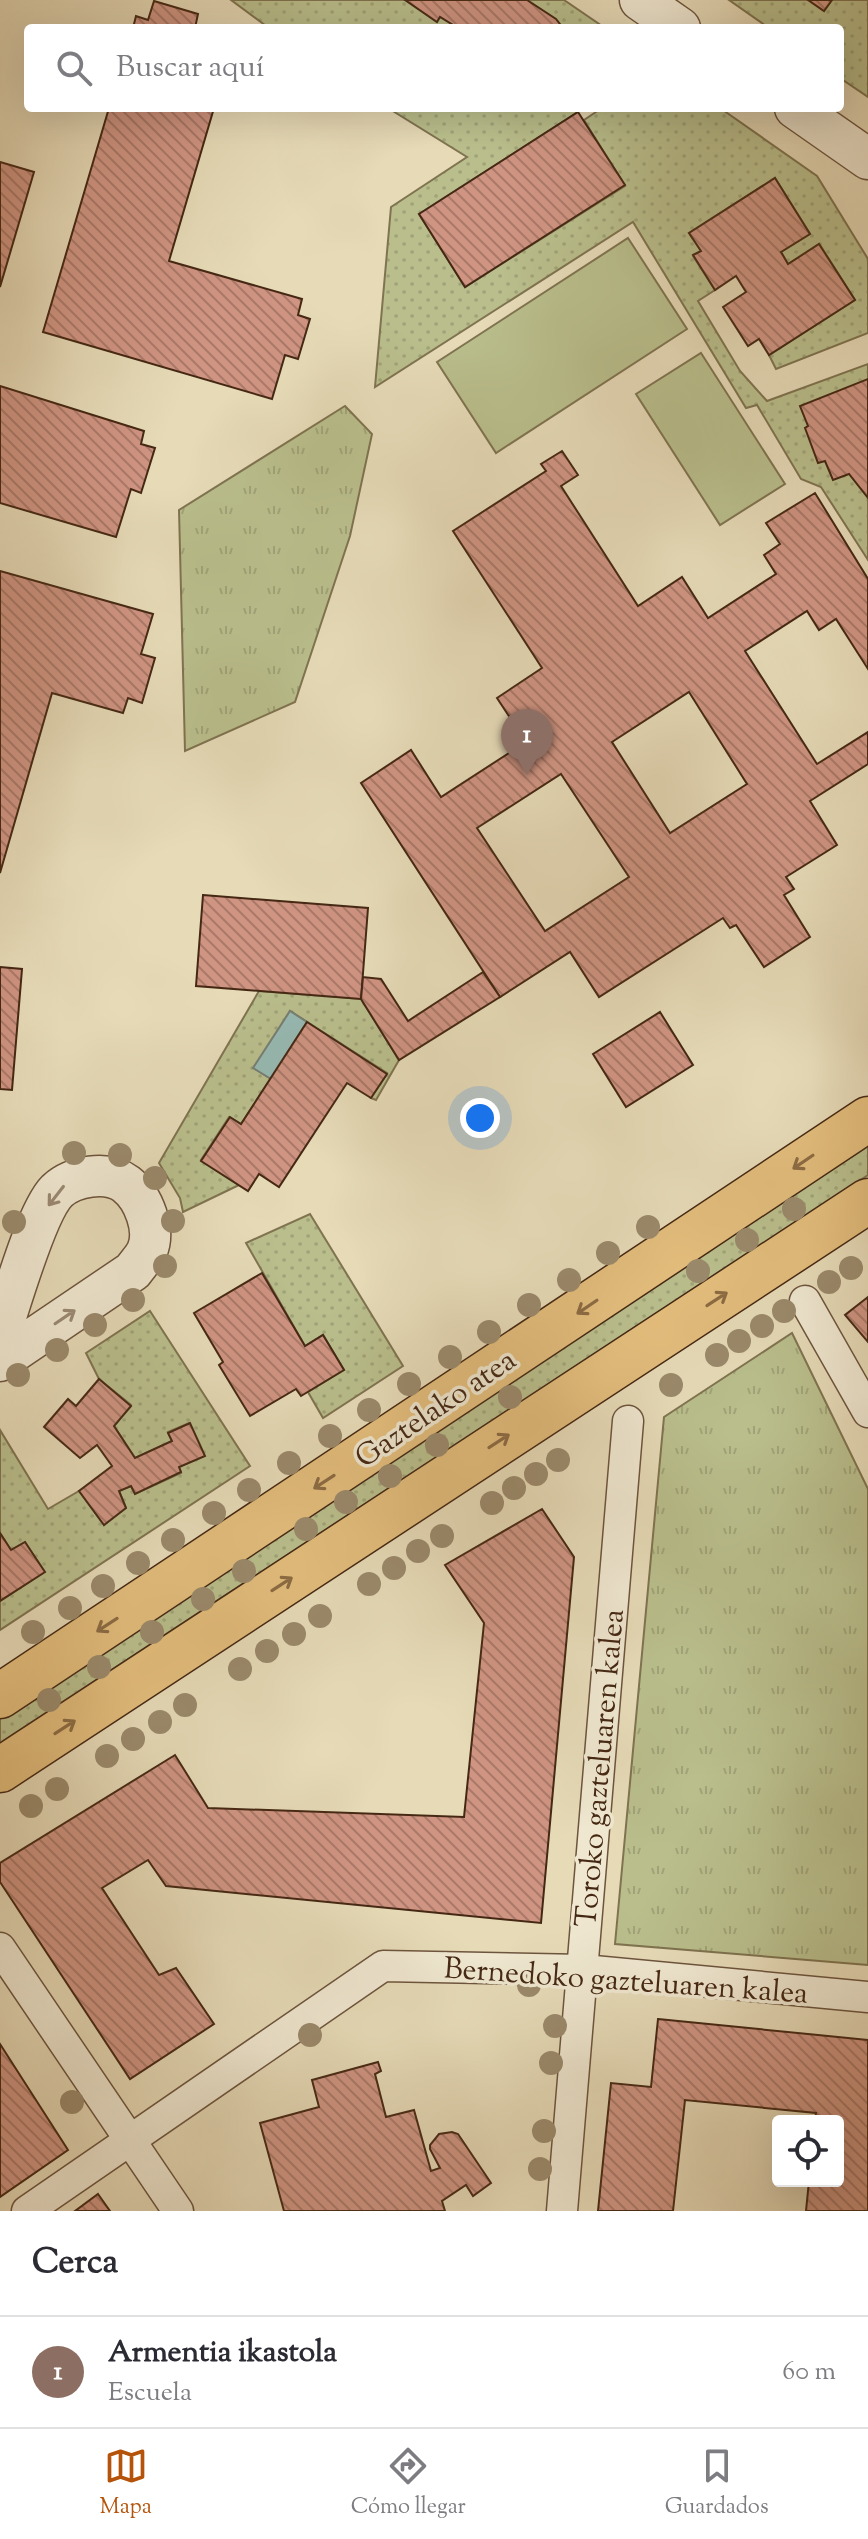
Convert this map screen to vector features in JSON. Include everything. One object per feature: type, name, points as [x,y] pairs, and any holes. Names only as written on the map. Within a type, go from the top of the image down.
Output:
[{"type":"main road","name":"Gaztelako atea","points":[[0,1696],[868,1119]]},
{"type":"main road","name":"Gaztelako atea","points":[[0,1770],[868,1201]]},
{"type":"street","points":[[640,0],[674,24]]},
{"type":"street","points":[[801,112],[868,159]]},
{"type":"street","points":[[0,1335],[39,1222],[54,1194],[67,1183],[84,1177],[105,1177],[125,1184],[147,1215],[150,1231],[147,1252],[133,1271],[0,1361]]},
{"type":"street","points":[[805,1301],[868,1412]]},
{"type":"street","name":"Toroko gazteluaren kalea","points":[[562,2211],[628,1421]]},
{"type":"street","points":[[0,1948],[178,2211]]},
{"type":"street","name":"Bernedoko gazteluaren kalea","points":[[27,2211],[383,1966],[583,1970],[868,1997]]},
{"type":"green space","points":[[231,0],[564,0],[599,24],[264,24]]},
{"type":"green space","points":[[729,0],[868,0],[868,97],[844,81],[844,24],[763,24]]},
{"type":"green space","points":[[394,112],[578,112],[419,214],[465,287],[625,186],[584,120],[596,112],[726,112],[817,176],[868,259],[868,333],[776,369],[769,355],[855,300],[820,245],[788,264],[781,252],[810,234],[775,178],[689,233],[701,251],[693,256],[715,290],[698,301],[740,371],[767,401],[868,364],[868,560],[821,487],[801,479],[757,405],[746,408],[633,222],[375,387],[391,207],[467,157]]},
{"type":"green space","points":[[628,238],[687,329],[496,453],[437,362]]},
{"type":"green space","points":[[701,353],[785,484],[720,525],[636,394]]},
{"type":"green space","points":[[345,406],[372,434],[350,536],[295,702],[185,751],[179,510]]},
{"type":"green space","points":[[259,991],[361,999],[399,1060],[376,1100],[371,1098],[387,1073],[290,1011],[254,1068],[271,1079],[241,1124],[229,1117],[201,1160],[239,1185],[183,1212],[180,1198],[159,1163]]},
{"type":"green space","points":[[868,1146],[868,1175],[0,1743],[0,1718]]},
{"type":"green space","points":[[310,1214],[403,1366],[323,1418],[308,1392],[344,1370],[323,1335],[305,1346],[246,1243]]},
{"type":"green space","points":[[150,1311],[250,1466],[0,1630],[0,1601],[44,1572],[25,1542],[11,1550],[0,1533],[0,1430],[48,1509],[79,1491],[104,1525],[126,1508],[119,1491],[131,1486],[135,1494],[181,1473],[179,1467],[204,1456],[189,1423],[168,1432],[172,1441],[135,1458],[114,1426],[131,1405],[99,1379],[86,1353]]},
{"type":"green space","points":[[792,1333],[868,1489],[868,1965],[615,1944],[664,1417]]},
{"type":"water","points":[[290,1011],[307,1022],[271,1079],[253,1068]]},
{"type":"building","points":[[405,0],[527,0],[560,24],[451,24],[440,17],[437,22]]},
{"type":"building","points":[[808,0],[832,0],[824,11]]},
{"type":"building","points":[[154,1],[198,14],[196,24],[134,24],[136,16],[148,20]]},
{"type":"building","points":[[108,112],[213,112],[169,261],[302,299],[298,315],[310,319],[298,359],[285,355],[272,399],[43,332]]},
{"type":"building","points":[[578,112],[625,185],[465,287],[419,214]]},
{"type":"building","points":[[0,162],[34,172],[0,287]]},
{"type":"building","points":[[775,178],[810,234],[781,252],[788,264],[819,244],[855,300],[769,355],[759,339],[748,346],[723,307],[746,292],[736,276],[715,290],[693,255],[701,251],[689,233]]},
{"type":"building","points":[[868,379],[868,498],[849,474],[833,480],[825,461],[818,463],[800,406]]},
{"type":"building","points":[[0,386],[144,431],[141,444],[155,448],[141,493],[131,489],[116,537],[0,503]]},
{"type":"building","points":[[562,451],[578,475],[561,486],[638,606],[682,577],[708,618],[776,574],[764,555],[780,544],[766,523],[815,493],[868,579],[868,669],[836,619],[819,630],[807,611],[745,651],[817,764],[868,732],[868,764],[810,801],[837,845],[786,877],[794,889],[784,895],[810,937],[764,967],[736,925],[730,928],[723,918],[599,997],[570,952],[500,997],[361,783],[411,750],[441,797],[526,742],[497,698],[542,668],[453,531],[546,471],[541,464]],"holes":[[[689,692],[747,784],[670,833],[612,742]],[[561,774],[629,877],[545,931],[477,828]]]},
{"type":"building","points":[[0,571],[153,614],[141,654],[155,658],[142,703],[128,698],[123,713],[52,693],[0,873]]},
{"type":"building","points":[[203,895],[368,908],[361,999],[196,986]]},
{"type":"building","points":[[0,967],[22,969],[12,1090],[0,1089]]},
{"type":"building","points":[[483,972],[500,997],[399,1060],[361,999],[363,977],[381,979],[408,1021]]},
{"type":"building","points":[[660,1012],[693,1065],[626,1107],[593,1054]]},
{"type":"building","points":[[307,1022],[387,1074],[371,1098],[347,1083],[279,1187],[259,1174],[248,1191],[201,1161],[230,1117],[241,1124]]},
{"type":"building","points":[[262,1273],[305,1346],[323,1335],[344,1370],[301,1396],[296,1389],[250,1416],[219,1365],[223,1362],[194,1313]]},
{"type":"building","points":[[868,1297],[868,1342],[845,1315]]},
{"type":"building","points":[[99,1379],[131,1406],[114,1426],[135,1458],[172,1441],[168,1433],[190,1423],[205,1456],[179,1467],[181,1472],[135,1494],[131,1486],[119,1491],[126,1508],[104,1525],[79,1491],[112,1466],[97,1445],[80,1458],[44,1427],[68,1399],[76,1406]]},
{"type":"building","points":[[542,1509],[574,1557],[541,1923],[166,1886],[148,1860],[102,1888],[159,1975],[176,1968],[214,2024],[130,2079],[0,1882],[0,1863],[175,1755],[208,1808],[464,1817],[484,1623],[445,1565]]},
{"type":"building","points":[[0,1533],[11,1550],[25,1542],[45,1572],[0,1601]]},
{"type":"building","points":[[658,2019],[868,2040],[868,2211],[806,2211],[808,2187],[844,2187],[844,2115],[816,2115],[685,2100],[673,2211],[598,2211],[611,2083],[651,2087]]},
{"type":"building","points":[[0,2044],[68,2150],[0,2197]]},
{"type":"building","points":[[378,2062],[381,2071],[375,2074],[386,2117],[414,2110],[431,2171],[440,2168],[430,2145],[439,2134],[452,2132],[458,2134],[491,2183],[473,2196],[466,2185],[442,2201],[445,2211],[284,2211],[260,2123],[319,2107],[312,2080]]},
{"type":"building","points":[[98,2194],[110,2211],[75,2211]]},
{"type":"place","name":"Armentia ikastola","points":[[527,775]]}]
